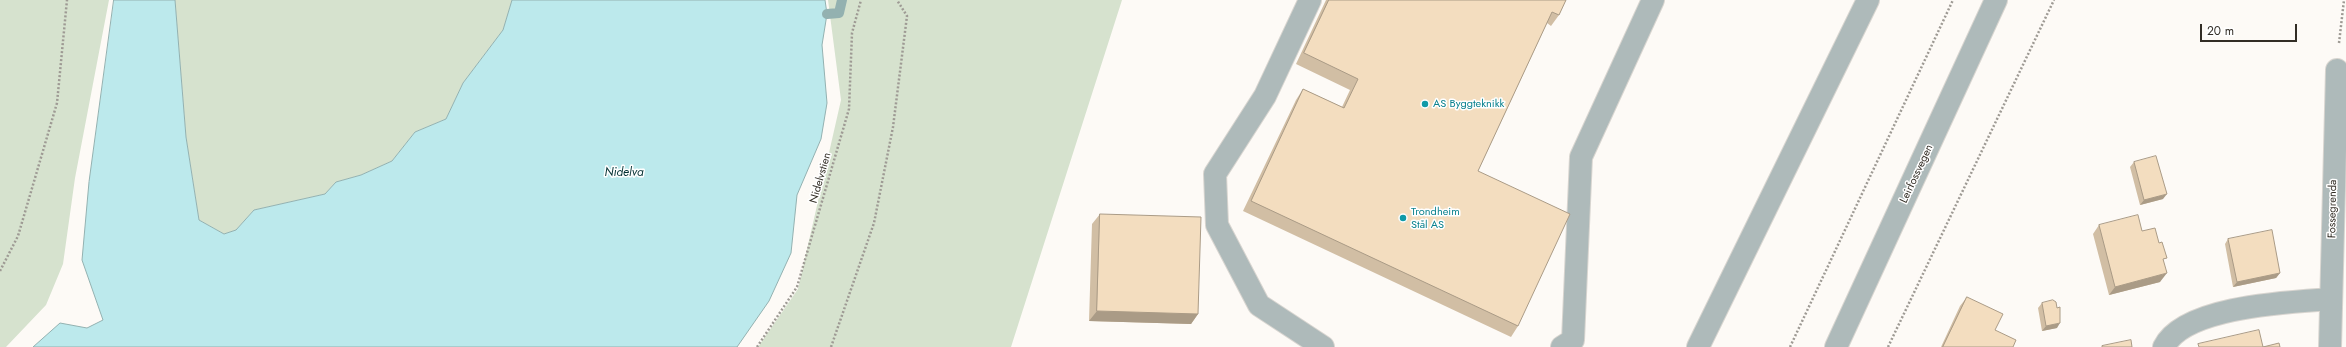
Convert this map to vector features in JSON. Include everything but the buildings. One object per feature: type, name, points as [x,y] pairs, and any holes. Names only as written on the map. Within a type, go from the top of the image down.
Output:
[{"type":"street","points":[[1310,0],[1265,96],[1215,174],[1217,225],[1259,305],[1323,347]]},
{"type":"street","points":[[1562,347],[1573,340],[1581,157],[1653,0]]},
{"type":"street","points":[[1698,347],[1868,0]]},
{"type":"street","name":"Leirfossvegen","points":[[1836,347],[1996,0]]},
{"type":"street","name":"Fossegrenda","points":[[2330,347],[2337,70]]},
{"type":"street","points":[[2164,347],[2166,342],[2184,327],[2216,313],[2283,302],[2331,299]]},
{"type":"path","points":[[0,271],[18,236],[57,103],[67,0]]},
{"type":"path","name":"Nidelvstien","points":[[757,347],[798,287],[849,109],[852,33],[861,0]]},
{"type":"path","points":[[831,347],[874,223],[893,127],[907,16],[897,0]]},
{"type":"path","points":[[1790,347],[1953,0]]},
{"type":"path","points":[[1888,347],[2054,0]]},
{"type":"path","points":[[2337,70],[2344,0]]},
{"type":"green space","points":[[0,0],[109,0],[75,178],[63,264],[46,305],[6,347],[0,347]]},
{"type":"green space","points":[[175,0],[512,0],[503,30],[463,83],[446,119],[415,132],[392,161],[361,175],[336,182],[325,194],[254,210],[236,230],[224,234],[199,220],[186,137]]},
{"type":"green space","points":[[828,0],[1122,0],[1011,347],[758,347],[798,289],[841,100]]},
{"type":"water","name":"Nidelva","points":[[114,0],[175,0],[186,137],[199,220],[224,234],[236,230],[254,210],[325,194],[336,182],[361,175],[392,161],[415,132],[446,119],[463,83],[503,30],[512,0],[825,0],[827,14],[822,45],[827,103],[821,139],[797,195],[791,253],[769,301],[737,347],[33,347],[60,323],[87,328],[103,320],[82,260],[89,182]]},
{"type":"waterway","points":[[827,14],[839,13],[842,0]]},
{"type":"place","name":"AS Byggteknikk","points":[[1425,104]]},
{"type":"place","name":"Trondheim Stål AS","points":[[1403,218]]}]
